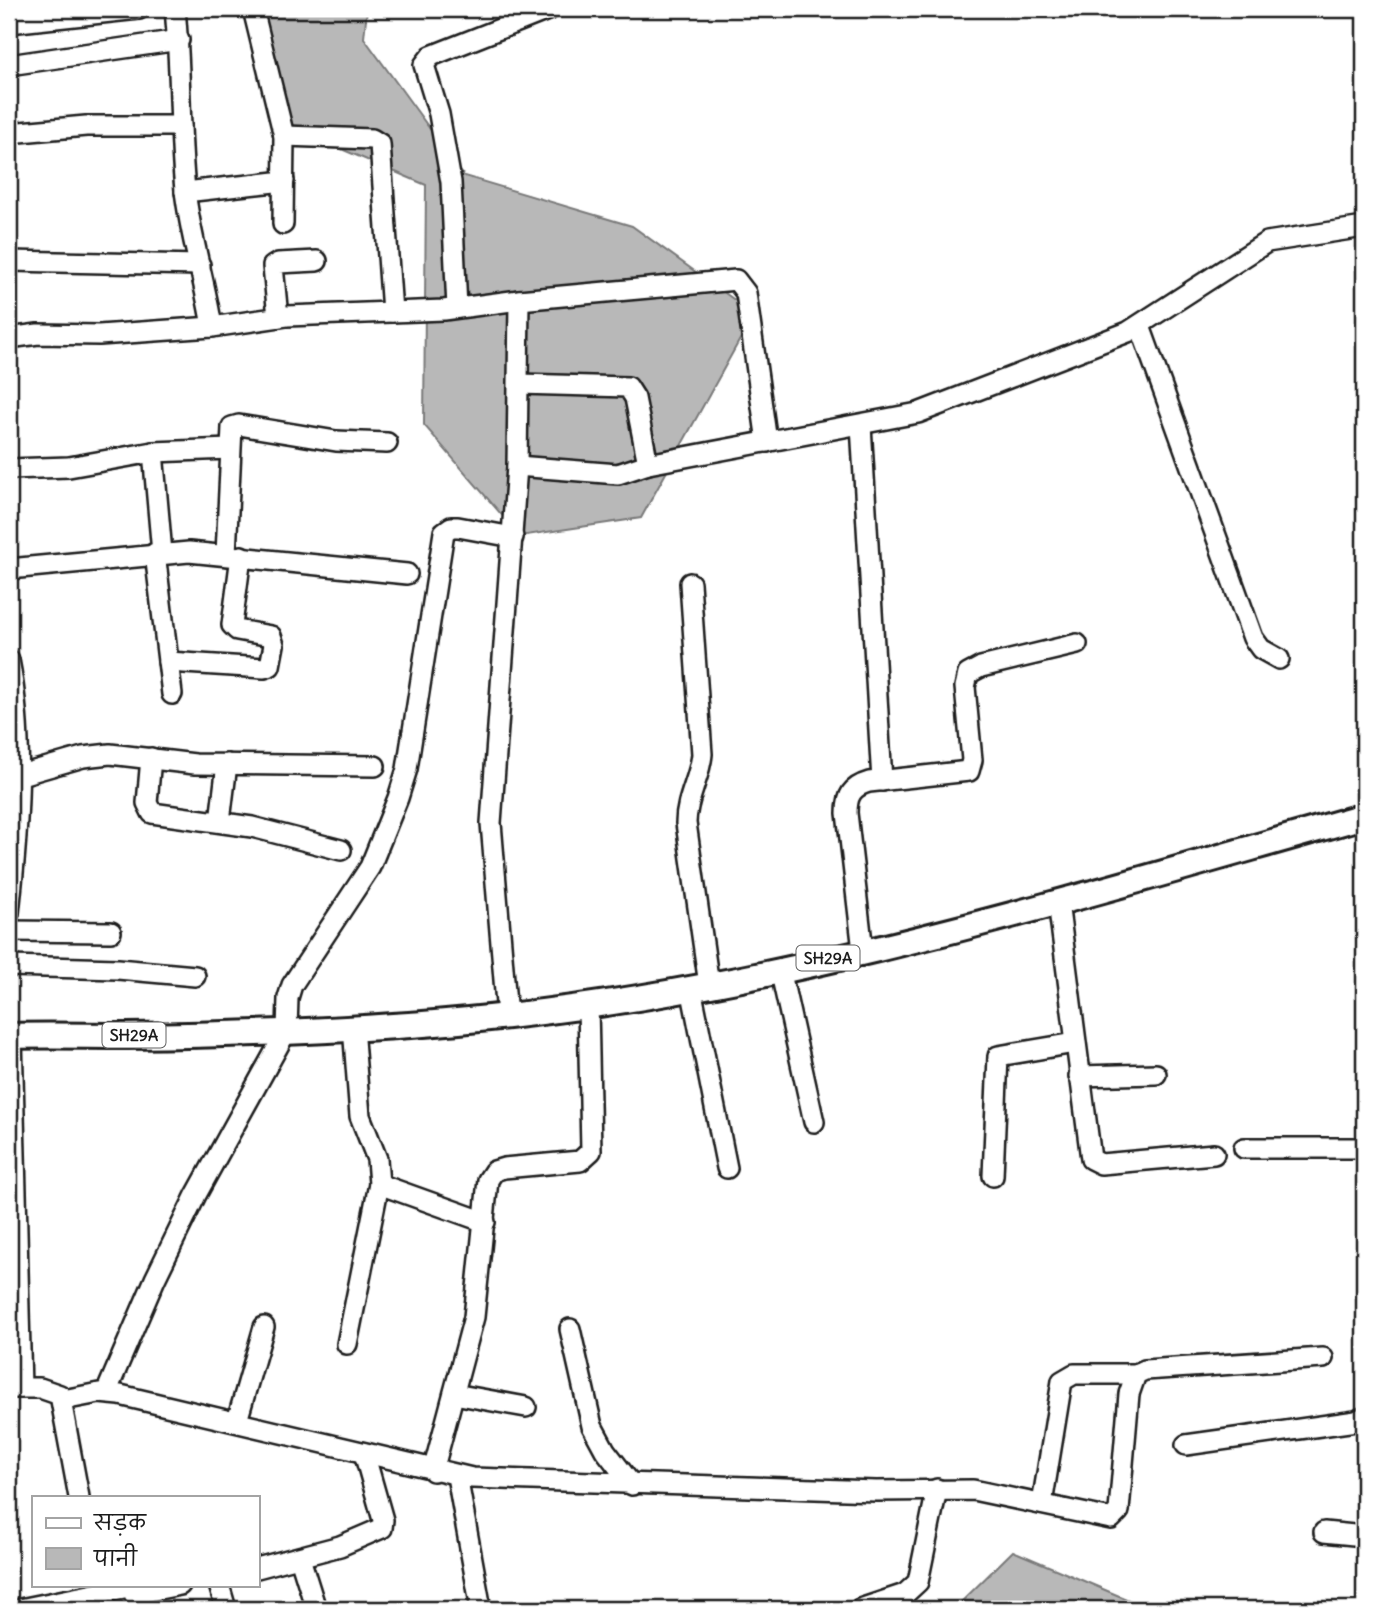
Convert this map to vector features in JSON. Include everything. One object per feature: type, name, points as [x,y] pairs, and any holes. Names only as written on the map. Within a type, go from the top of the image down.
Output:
[{"type":"main road","name":"SH29A","points":[[11,1036],[353,1027],[507,1016],[700,987],[1058,902],[1364,816]]},
{"type":"street","points":[[20,18],[139,9]]},
{"type":"street","points":[[176,9],[186,192],[212,327]]},
{"type":"street","points":[[253,9],[284,136],[283,224]]},
{"type":"street","points":[[444,310],[456,221],[439,114],[424,65],[431,56],[550,9]]},
{"type":"street","points":[[9,65],[178,40]]},
{"type":"street","points":[[9,133],[86,126],[181,126]]},
{"type":"street","points":[[284,136],[372,139],[380,144],[392,312]]},
{"type":"street","points":[[186,192],[284,181]]},
{"type":"street","points":[[517,466],[618,474],[648,464],[901,418],[944,404],[1140,326],[1267,242],[1364,227]]},
{"type":"street","points":[[9,261],[200,265]]},
{"type":"street","points":[[278,317],[273,266],[278,263],[317,261]]},
{"type":"street","points":[[9,338],[38,334],[99,335],[212,327],[278,317],[444,310],[728,279],[741,282],[746,293],[767,442]]},
{"type":"street","points":[[507,1016],[491,823],[517,466],[519,300]]},
{"type":"street","points":[[1140,326],[1254,638],[1261,649],[1279,659]]},
{"type":"street","points":[[520,384],[631,388],[648,464]]},
{"type":"street","points":[[168,662],[264,668],[270,666],[274,641],[271,636],[237,630],[232,625],[231,431],[239,425],[336,442],[387,443]]},
{"type":"street","points":[[861,425],[882,781]]},
{"type":"street","points":[[9,469],[69,467],[153,452],[230,449]]},
{"type":"street","points":[[153,452],[172,694]]},
{"type":"street","points":[[106,1393],[155,1279],[275,1030],[292,985],[370,867],[398,799],[407,769],[444,532],[451,527],[458,527],[513,537]]},
{"type":"street","points":[[9,569],[159,553],[233,555],[407,574]]},
{"type":"street","points":[[690,583],[702,754],[698,775],[687,804],[686,823],[700,987],[727,1168]]},
{"type":"street","points":[[863,950],[847,803],[853,789],[882,781],[969,771],[972,760],[965,687],[968,674],[981,667],[1077,644]]},
{"type":"street","points":[[9,660],[17,776],[15,856],[9,913]]},
{"type":"street","points":[[17,776],[83,757],[110,754],[227,764],[375,766]]},
{"type":"street","points":[[151,758],[150,811],[220,821],[341,850]]},
{"type":"street","points":[[220,821],[227,764]]},
{"type":"street","points":[[1058,902],[1088,1151],[1093,1162],[1101,1164],[1214,1154]]},
{"type":"street","points":[[9,932],[111,932]]},
{"type":"street","points":[[9,966],[118,969],[195,976]]},
{"type":"street","points":[[780,969],[814,1122]]},
{"type":"street","points":[[433,1471],[474,1317],[488,1180],[494,1171],[504,1168],[580,1161],[590,1154],[588,1005]]},
{"type":"street","points":[[347,1344],[379,1184],[377,1159],[360,1116],[353,1027]]},
{"type":"street","points":[[11,1036],[14,1317],[38,1391],[79,1496]]},
{"type":"street","points":[[993,1176],[998,1056],[1075,1043]]},
{"type":"street","points":[[1079,1076],[1156,1074]]},
{"type":"street","points":[[1244,1148],[1364,1148]]},
{"type":"street","points":[[379,1184],[485,1222]]},
{"type":"street","points":[[237,1422],[264,1327]]},
{"type":"street","points":[[570,1329],[592,1426],[605,1450],[632,1485]]},
{"type":"street","points":[[1042,1504],[1062,1381],[1074,1374],[1136,1374],[1145,1370],[1323,1358]]},
{"type":"street","points":[[38,1391],[106,1393],[457,1476],[632,1485],[876,1491],[973,1490],[1107,1519],[1118,1515],[1129,1394],[1136,1374]]},
{"type":"street","points":[[453,1394],[526,1407]]},
{"type":"street","points":[[1186,1445],[1356,1421],[1364,1417]]},
{"type":"street","points":[[259,1568],[373,1535],[382,1528],[383,1520],[363,1452]]},
{"type":"street","points":[[457,1476],[481,1609]]},
{"type":"street","points":[[860,1609],[905,1594],[918,1582],[937,1489]]},
{"type":"street","points":[[1324,1532],[1364,1536]]},
{"type":"street","points":[[300,1558],[316,1609]]},
{"type":"street","points":[[20,1609],[175,1586]]},
{"type":"street","points":[[219,1586],[226,1609]]},
{"type":"water","points":[[256,9],[367,9],[364,38],[464,176],[632,226],[754,314],[641,518],[520,536],[424,425],[426,185],[280,123]]},
{"type":"water","points":[[1013,1551],[1150,1609],[954,1609]]}]
